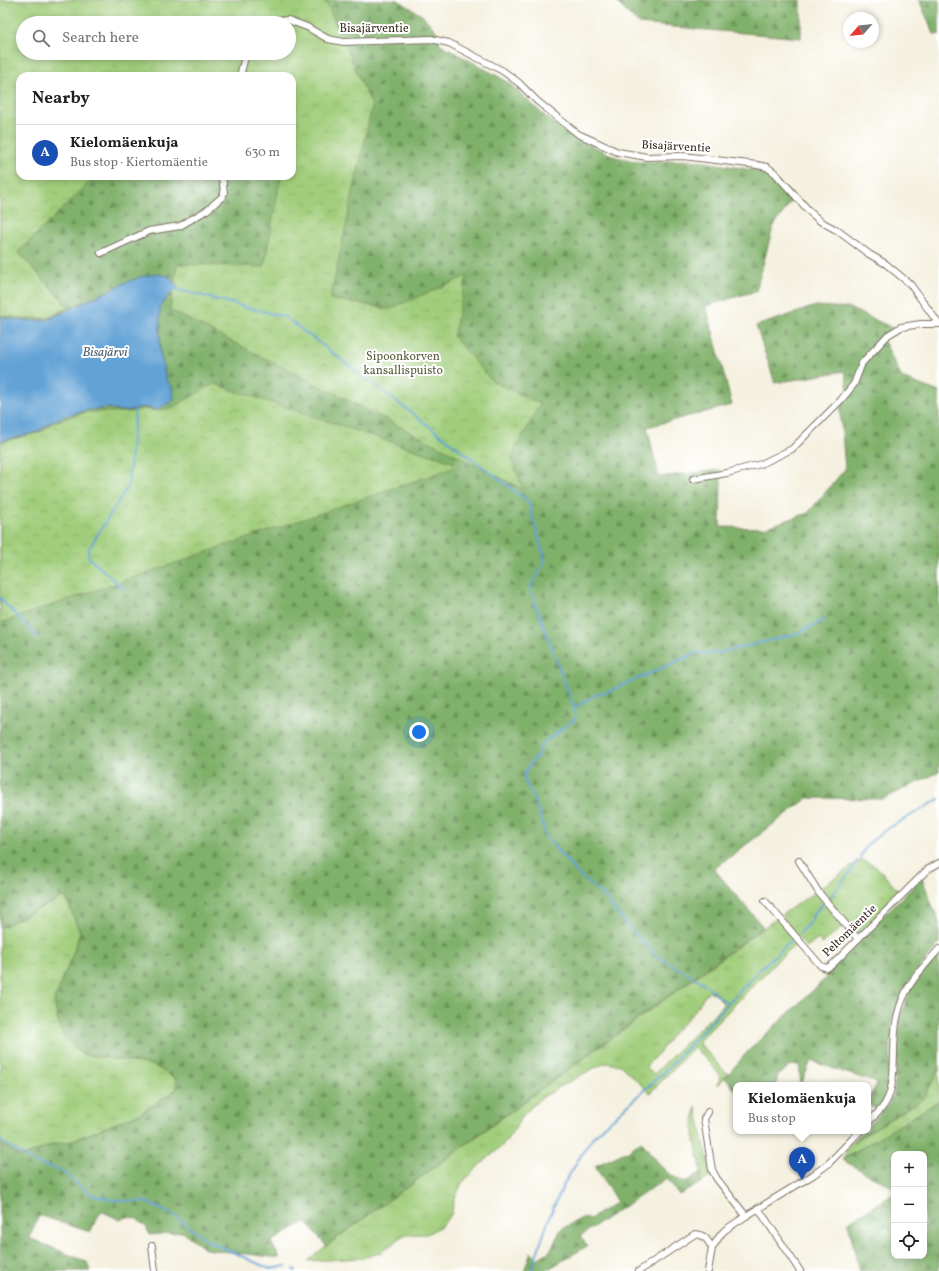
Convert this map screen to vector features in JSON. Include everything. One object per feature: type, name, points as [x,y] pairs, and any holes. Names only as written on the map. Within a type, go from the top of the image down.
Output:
[{"type":"street","name":"Bisajärventie","points":[[296,23],[307,27],[328,39],[344,42],[431,39],[449,42],[503,71],[578,134],[618,152],[647,157],[683,156],[767,167],[775,173],[820,221],[838,231],[869,254],[886,264],[910,284],[939,324]]},
{"type":"street","points":[[241,72],[244,60]]},
{"type":"street","points":[[101,253],[149,231],[180,226],[207,210],[222,198],[224,193],[222,180]]},
{"type":"street","points":[[693,478],[727,473],[761,464],[792,449],[841,400],[854,384],[862,363],[888,335],[901,327],[921,324],[939,324]]},
{"type":"street","points":[[799,861],[819,893],[858,938]]},
{"type":"street","name":"Peltomäentie","points":[[765,901],[821,966],[827,968],[832,966],[858,938],[927,870],[939,863]]},
{"type":"street","points":[[871,1120],[886,1103],[892,1088],[896,1018],[905,992],[939,948]]},
{"type":"street","points":[[708,1112],[704,1119],[712,1170],[717,1179],[746,1216]]},
{"type":"street","points":[[708,1271],[712,1248],[725,1230],[813,1175],[828,1164],[857,1134]]},
{"type":"street","points":[[758,1208],[800,1271]]},
{"type":"street","points":[[639,1271],[694,1234],[702,1235],[712,1248]]},
{"type":"street","points":[[152,1246],[155,1271]]},
{"type":"green space","points":[[0,0],[398,0],[423,16],[437,32],[440,44],[508,82],[546,117],[577,139],[616,157],[639,162],[692,160],[766,172],[794,197],[773,227],[756,291],[706,306],[732,405],[647,427],[659,477],[720,470],[720,527],[764,528],[808,513],[845,469],[840,409],[848,390],[845,371],[775,383],[756,326],[816,306],[849,308],[893,328],[881,338],[884,341],[902,378],[939,392],[939,772],[883,799],[808,798],[714,869],[763,927],[326,1246],[306,1221],[271,1242],[280,1258],[205,1249],[183,1232],[150,1235],[146,1227],[137,1219],[129,1217],[118,1219],[101,1211],[90,1232],[39,1215],[29,1238],[87,1262],[90,1271],[0,1271],[0,1143],[21,1157],[55,1144],[69,1142],[141,1113],[177,1089],[176,1079],[153,1065],[82,1054],[65,1039],[58,1022],[54,1000],[76,946],[80,932],[65,896],[0,928],[0,441],[34,433],[51,422],[65,416],[87,410],[109,408],[117,411],[127,411],[143,407],[157,410],[171,402],[173,400],[172,387],[166,379],[160,352],[160,308],[168,296],[143,276],[85,301],[47,320],[25,321],[0,317]]},
{"type":"green space","name":"Sipoonkorven kansallispuisto","points":[[0,0],[325,0],[372,106],[330,299],[390,309],[467,276],[453,336],[492,381],[540,404],[511,457],[523,489],[170,310],[177,264],[264,267],[280,180],[296,180],[296,72],[16,72],[16,180],[92,180],[18,252],[68,307],[47,318],[25,319],[0,315]]},
{"type":"green space","points":[[614,0],[801,0],[801,38],[639,24]]},
{"type":"green space","points":[[919,0],[939,0],[939,35],[934,34]]},
{"type":"green space","points":[[214,384],[461,465],[0,623],[0,443],[43,431],[52,423],[87,412],[131,412],[143,409],[159,411],[173,407]]},
{"type":"green space","points":[[861,860],[873,865],[881,871],[901,894],[858,935],[821,892],[820,888]]},
{"type":"green space","points":[[922,878],[939,923],[939,944],[902,992],[892,1020],[889,1084],[886,1095],[881,1104],[875,1109],[871,1106],[871,1095],[877,1083],[811,1061],[802,1082],[801,1082],[799,1065],[789,1066],[777,1077],[777,1082],[733,1082],[733,1087],[725,1078],[749,1050],[826,978],[818,967],[827,970]]},
{"type":"green space","points":[[815,892],[844,926],[822,944],[819,939],[806,947],[781,915]]},
{"type":"green space","points":[[65,896],[80,932],[76,946],[82,1054],[153,1065],[176,1079],[177,1089],[141,1113],[69,1142],[55,1144],[21,1157],[0,1143],[0,928]]},
{"type":"green space","points":[[777,918],[798,943],[780,958],[698,1042],[726,1073],[729,1073],[718,1085],[720,1076],[694,1047],[650,1093],[620,1065],[606,1063],[592,1069],[541,1098],[524,1114],[504,1144],[462,1183],[454,1200],[451,1215],[441,1226],[427,1234],[404,1235],[382,1252],[363,1258],[308,1261],[326,1246]],"holes":[[[708,991],[719,998],[723,1005],[654,1074],[646,1068],[647,1065],[693,1013]]]},
{"type":"green space","points":[[939,954],[939,1069],[924,1098],[871,1131],[871,1123],[888,1105],[894,1094],[900,1019],[910,989],[925,968]]},
{"type":"green space","points":[[939,1069],[939,1101],[842,1160],[850,1144],[866,1134],[871,1134],[871,1131],[924,1098]]},
{"type":"green space","points":[[939,1101],[939,1271],[859,1271],[848,1222],[891,1196],[891,1259],[927,1259],[927,1151],[891,1151],[891,1186],[842,1160]]},
{"type":"green space","points":[[696,1107],[712,1176],[700,1183],[701,1167],[694,1133]]},
{"type":"green space","points":[[860,1134],[866,1134],[850,1144]]},
{"type":"green space","points":[[641,1141],[666,1172],[684,1183],[702,1172],[700,1183],[679,1195],[667,1178],[580,1236],[587,1246],[545,1271],[524,1271],[531,1252],[537,1259],[550,1251],[561,1229],[582,1218],[590,1219],[617,1202],[595,1166],[630,1150]]},
{"type":"water","name":"Bisajärvi","points":[[159,274],[168,276],[178,287],[168,296],[160,308],[160,352],[166,379],[172,387],[174,400],[157,410],[143,407],[127,411],[117,411],[109,408],[87,410],[65,416],[51,422],[34,433],[0,441],[0,317],[25,321],[47,320],[127,282],[143,276]]},
{"type":"waterway","points":[[176,289],[285,317],[528,501],[545,560],[530,589],[574,708],[575,719],[542,744],[538,755],[529,765],[524,775],[525,782],[530,790],[540,816],[546,837],[579,875],[607,899],[614,910],[655,955],[702,982],[728,1004]]},
{"type":"waterway","points":[[124,589],[89,558],[88,550],[128,486],[135,409]]},
{"type":"waterway","points":[[0,598],[37,637]]},
{"type":"waterway","points":[[574,708],[597,694],[607,692],[696,653],[718,653],[796,634],[824,620]]},
{"type":"waterway","points":[[860,857],[867,845],[884,831],[939,799]]},
{"type":"waterway","points":[[829,899],[857,861]]},
{"type":"waterway","points":[[799,933],[811,921],[814,913],[823,904]]},
{"type":"waterway","points":[[531,1271],[551,1213],[565,1182],[593,1137],[667,1069],[761,968],[794,938]]},
{"type":"waterway","points":[[0,1140],[35,1163],[60,1170],[92,1195],[113,1200],[146,1202],[175,1216],[208,1241],[270,1269],[286,1266]]},
{"type":"place","name":"Kielomäenkuja","points":[[802,1180]]}]
